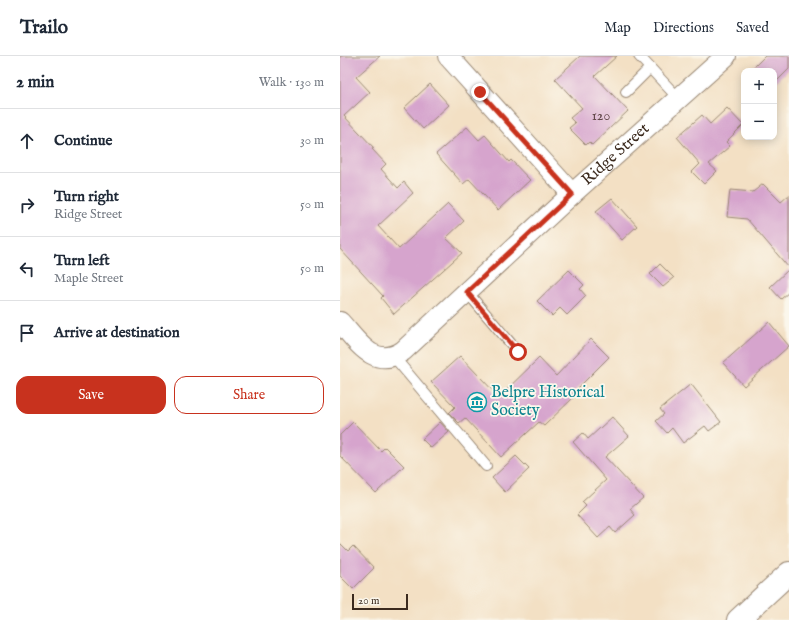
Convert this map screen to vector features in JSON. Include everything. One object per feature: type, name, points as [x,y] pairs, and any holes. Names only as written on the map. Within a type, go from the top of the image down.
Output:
[{"type":"street","points":[[448,56],[572,194]]},
{"type":"street","name":"Ridge Street","points":[[386,357],[403,351],[572,194],[726,56]]},
{"type":"street","points":[[340,322],[362,347],[386,357]]},
{"type":"street","points":[[738,620],[789,573]]},
{"type":"lane","points":[[639,56],[679,99]]},
{"type":"lane","points":[[626,92],[650,68]]},
{"type":"lane","points":[[467,292],[518,352]]},
{"type":"lane","points":[[386,357],[413,381],[486,466]]},
{"type":"building","points":[[340,56],[380,56],[356,77],[370,92],[344,116],[374,148],[372,149],[386,164],[381,169],[398,188],[404,182],[413,193],[378,226],[399,249],[448,204],[464,221],[446,238],[462,253],[394,314],[381,298],[383,296],[340,249]]},
{"type":"building","points":[[580,56],[617,56],[595,76],[628,111],[592,145],[589,142],[586,145],[569,128],[575,123],[570,118],[582,108],[555,79]]},
{"type":"building","points":[[765,56],[789,56],[789,69],[777,81],[777,68],[753,68]]},
{"type":"building","points":[[430,84],[449,105],[423,129],[404,108]]},
{"type":"building","points":[[727,108],[741,123],[741,127],[726,142],[730,146],[709,164],[717,171],[704,184],[692,172],[700,164],[677,137],[702,115],[710,124]]},
{"type":"building","points":[[467,127],[479,140],[485,135],[509,162],[511,160],[530,180],[498,210],[469,179],[463,184],[436,154]]},
{"type":"building","points":[[763,184],[781,202],[789,195],[789,268],[747,219],[727,217],[730,190],[753,192]]},
{"type":"building","points":[[612,198],[637,226],[622,240],[596,211]]},
{"type":"building","points":[[660,264],[674,278],[663,287],[650,274]]},
{"type":"building","points":[[789,269],[789,292],[781,299],[770,287]]},
{"type":"building","points":[[569,270],[584,285],[580,289],[586,296],[567,315],[560,308],[552,316],[537,301]]},
{"type":"building","points":[[769,322],[789,346],[744,386],[723,363]]},
{"type":"building","points":[[591,339],[609,357],[573,393],[575,396],[544,426],[539,422],[501,457],[465,418],[459,423],[449,413],[455,407],[431,382],[460,356],[499,397],[539,358],[556,376]]},
{"type":"building","points":[[691,384],[721,422],[709,431],[705,426],[683,443],[672,428],[667,433],[656,421],[664,414],[660,409]]},
{"type":"building","points":[[612,417],[629,436],[605,457],[643,498],[630,509],[635,515],[615,533],[610,527],[598,538],[577,515],[586,506],[582,502],[606,480],[573,442],[583,433],[588,439]]},
{"type":"building","points":[[353,422],[381,451],[385,447],[404,466],[376,493],[340,456],[340,435]]},
{"type":"building","points":[[440,422],[449,432],[431,448],[422,439]]},
{"type":"building","points":[[516,456],[529,469],[505,492],[492,478]]},
{"type":"building","points":[[340,543],[348,551],[353,546],[374,568],[353,589],[340,576]]},
{"type":"place","name":"Belpre Historical Society","points":[[477,402]]},
{"type":"route","points":[[480,92],[572,194],[467,292],[518,352]]}]
